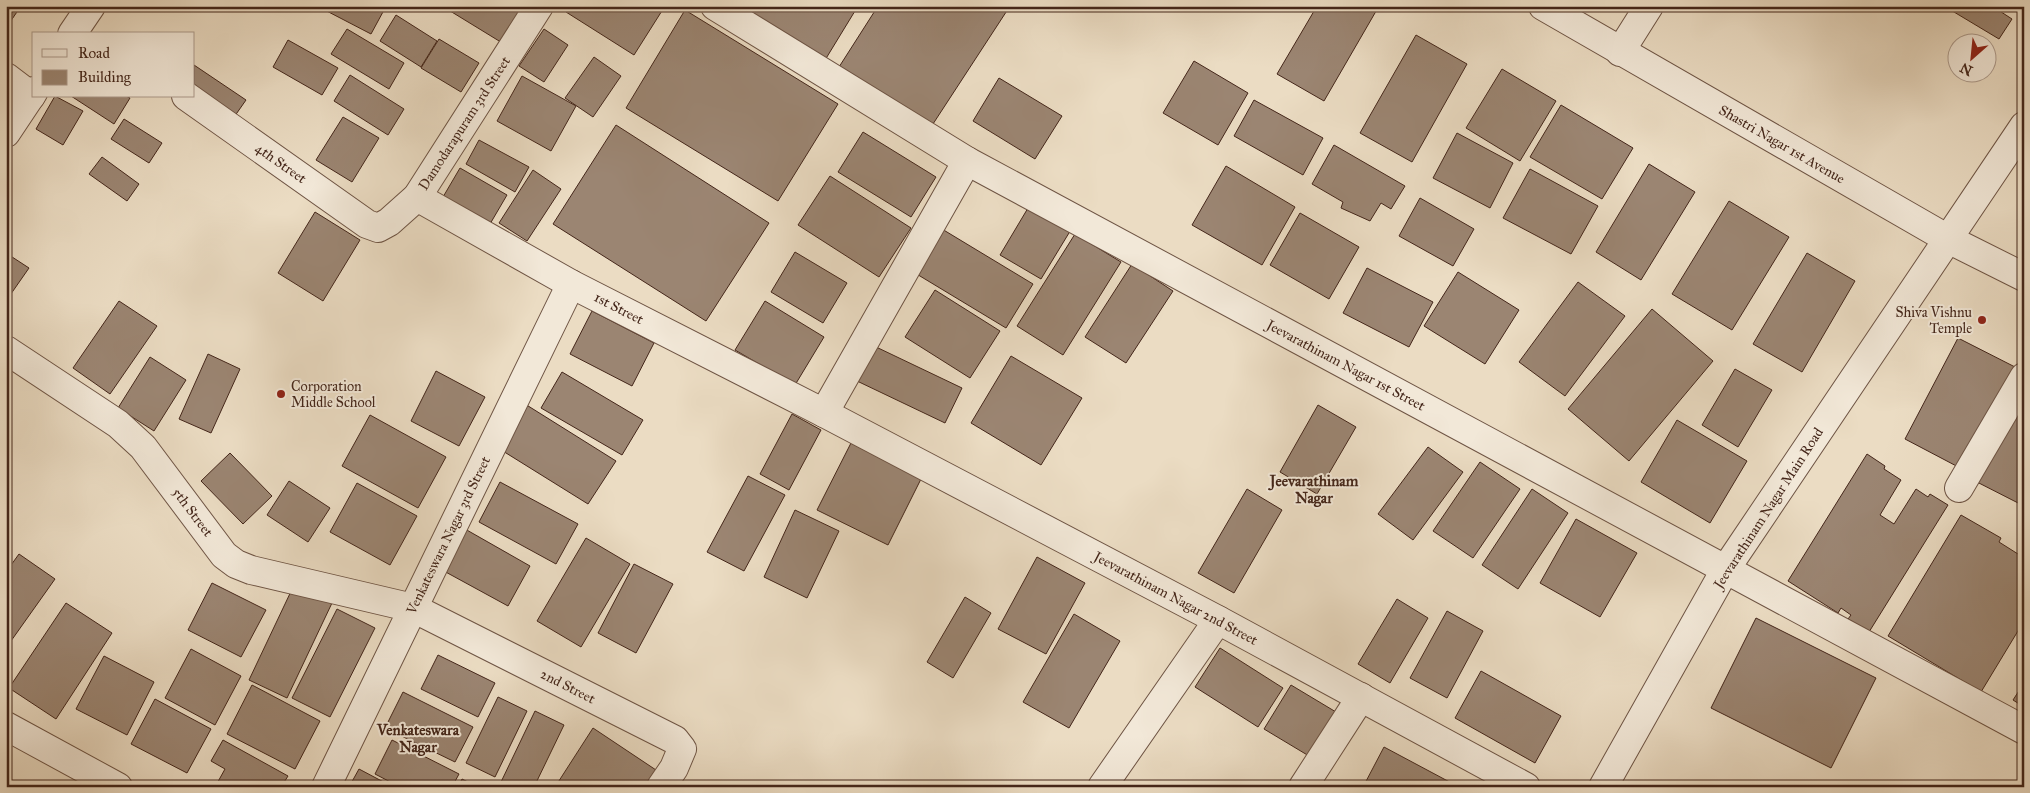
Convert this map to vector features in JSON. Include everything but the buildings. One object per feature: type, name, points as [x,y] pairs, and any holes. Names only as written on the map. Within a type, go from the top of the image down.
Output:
[{"type":"street","name":"Damodarapuram 3rd Street","points":[[378,228],[389,222],[417,197],[539,6]]},
{"type":"street","name":"Jeevarathinam Nagar 1st Street","points":[[715,6],[967,161],[2024,730]]},
{"type":"street","name":"Shastri Nagar 1st Avenue","points":[[1543,6],[1580,16],[1620,52],[1948,239],[2024,277]]},
{"type":"street","points":[[1620,52],[1649,6]]},
{"type":"street","points":[[6,77],[32,93],[6,133]]},
{"type":"street","name":"4th Street","points":[[189,98],[366,224],[378,228]]},
{"type":"street","name":"Jeevarathinam Nagar Main Road","points":[[1603,787],[1725,570],[2024,126]]},
{"type":"street","points":[[824,413],[967,161]]},
{"type":"street","name":"1st Street","points":[[417,197],[571,284],[824,413]]},
{"type":"street","name":"Venkateswara Nagar 3rd Street","points":[[326,787],[571,284]]},
{"type":"street","name":"5th Street","points":[[6,350],[118,424],[143,447],[224,555],[236,564],[251,570],[413,608]]},
{"type":"street","points":[[1959,488],[2024,377]]},
{"type":"street","name":"Jeevarathinam Nagar 2nd Street","points":[[824,413],[1218,620],[1526,787]]},
{"type":"street","name":"2nd Street","points":[[413,608],[675,740],[682,749],[674,768],[661,787]]},
{"type":"street","points":[[1102,787],[1218,620]]},
{"type":"street","points":[[1303,787],[1361,697]]},
{"type":"street","points":[[6,726],[118,787]]},
{"type":"place","name":"Shiva Vishnu Temple","points":[[1982,320]]},
{"type":"place","name":"Corporation Middle School","points":[[281,394]]},
{"type":"district","name":"Jeevarathinam Nagar","points":[[1314,490]]},
{"type":"district","name":"Venkateswara Nagar","points":[[418,738]]}]
